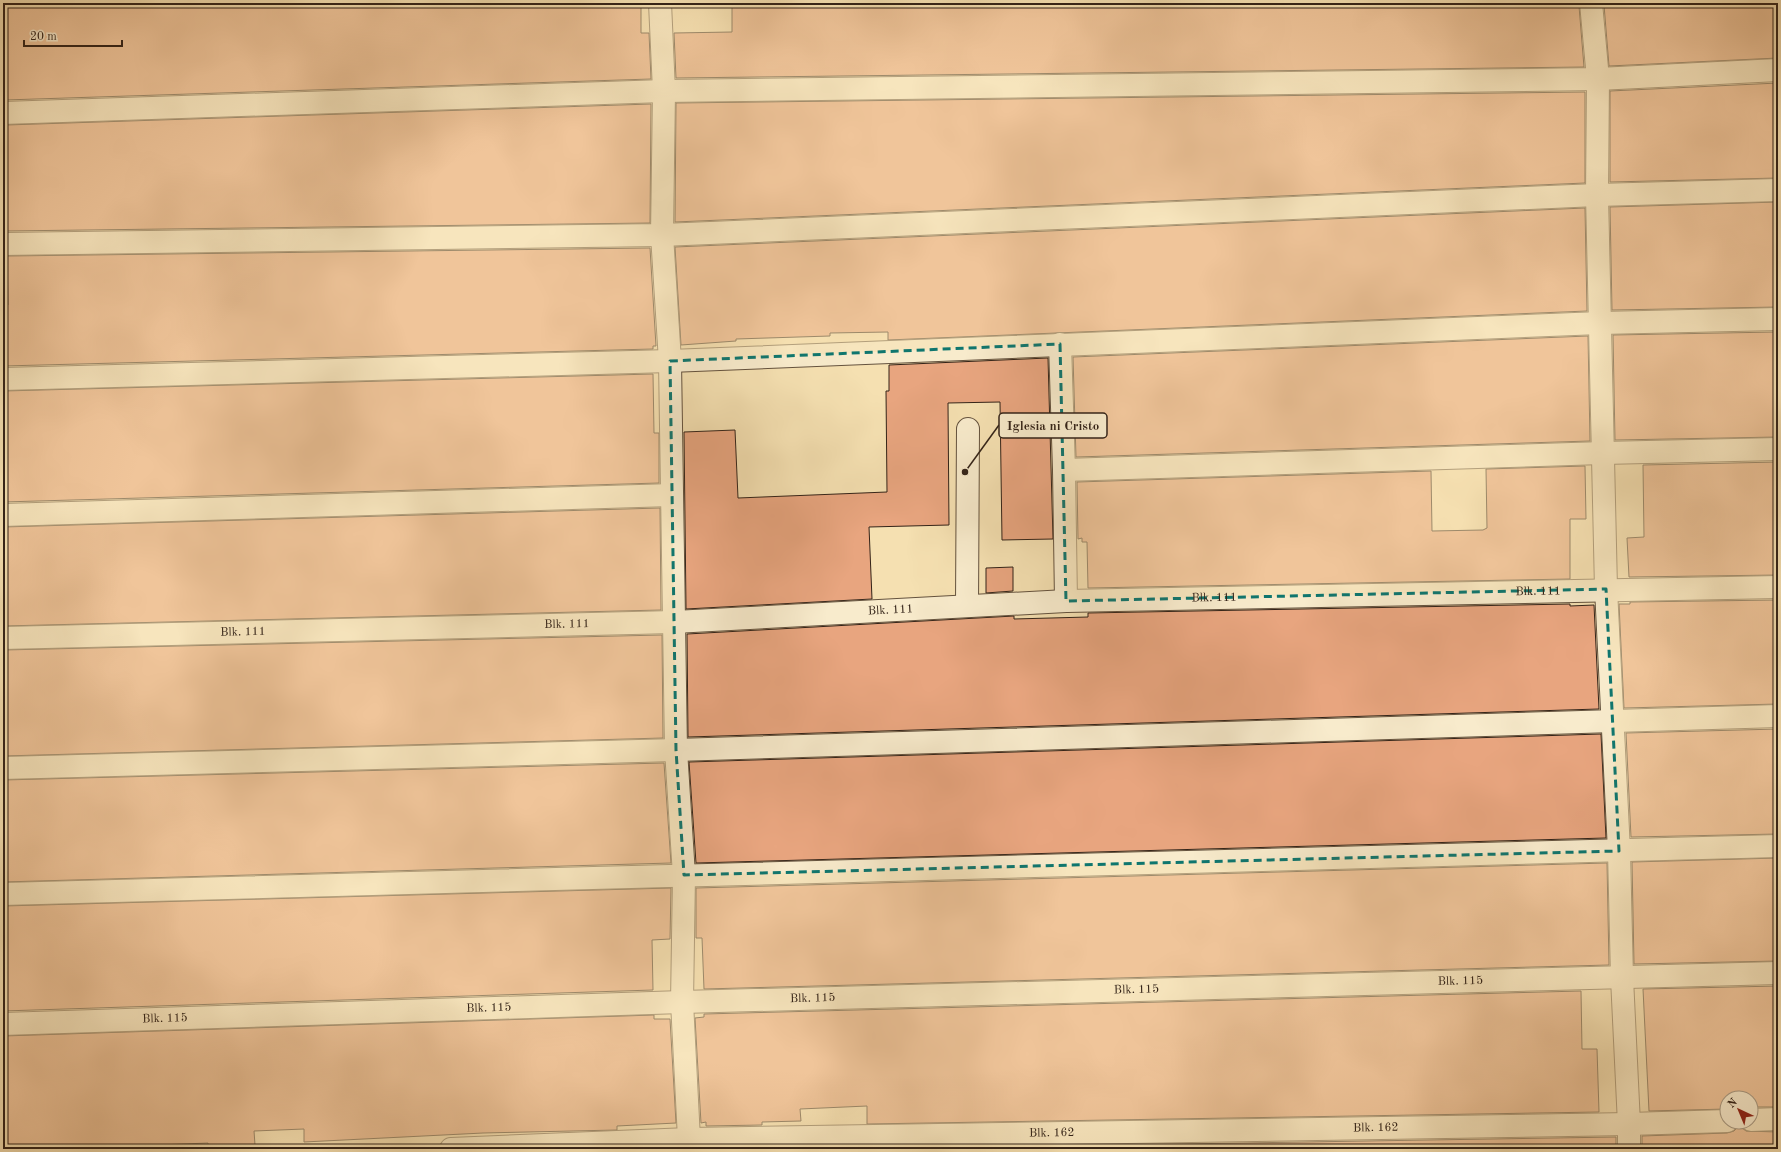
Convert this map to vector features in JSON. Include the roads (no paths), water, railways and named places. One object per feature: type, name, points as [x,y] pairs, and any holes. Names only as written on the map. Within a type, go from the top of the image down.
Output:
[{"type":"street","points":[[660,3],[664,91],[662,235],[670,361],[676,750],[684,876],[682,1002],[689,1139]]},
{"type":"street","points":[[1591,3],[1598,79],[1597,195],[1606,589],[1614,721],[1629,1149]]},
{"type":"street","points":[[3,114],[664,91],[1598,79],[1778,70]]},
{"type":"street","points":[[3,244],[662,235],[1597,195],[1778,190]]},
{"type":"street","points":[[3,379],[670,361],[1600,322],[1778,319]]},
{"type":"street","points":[[1060,344],[1066,601]]},
{"type":"street","points":[[967,606],[968,429]]},
{"type":"street","points":[[1064,470],[1778,449]]},
{"type":"street","points":[[3,515],[672,495]]},
{"type":"street","name":"Blk. 111","points":[[3,638],[674,622],[1066,601],[1606,589],[1778,587]]},
{"type":"street","points":[[3,768],[676,750],[1778,716]]},
{"type":"street","points":[[3,894],[1778,846]]},
{"type":"street","name":"Blk. 115","points":[[3,1024],[682,1002],[1778,973]]},
{"type":"street","points":[[1759,1120],[1778,1119]]},
{"type":"street","name":"Blk. 162","points":[[451,1149],[689,1139],[1629,1124],[1719,1121]]},
{"type":"place","name":"Iglesia ni Cristo","points":[[965,472]]}]
